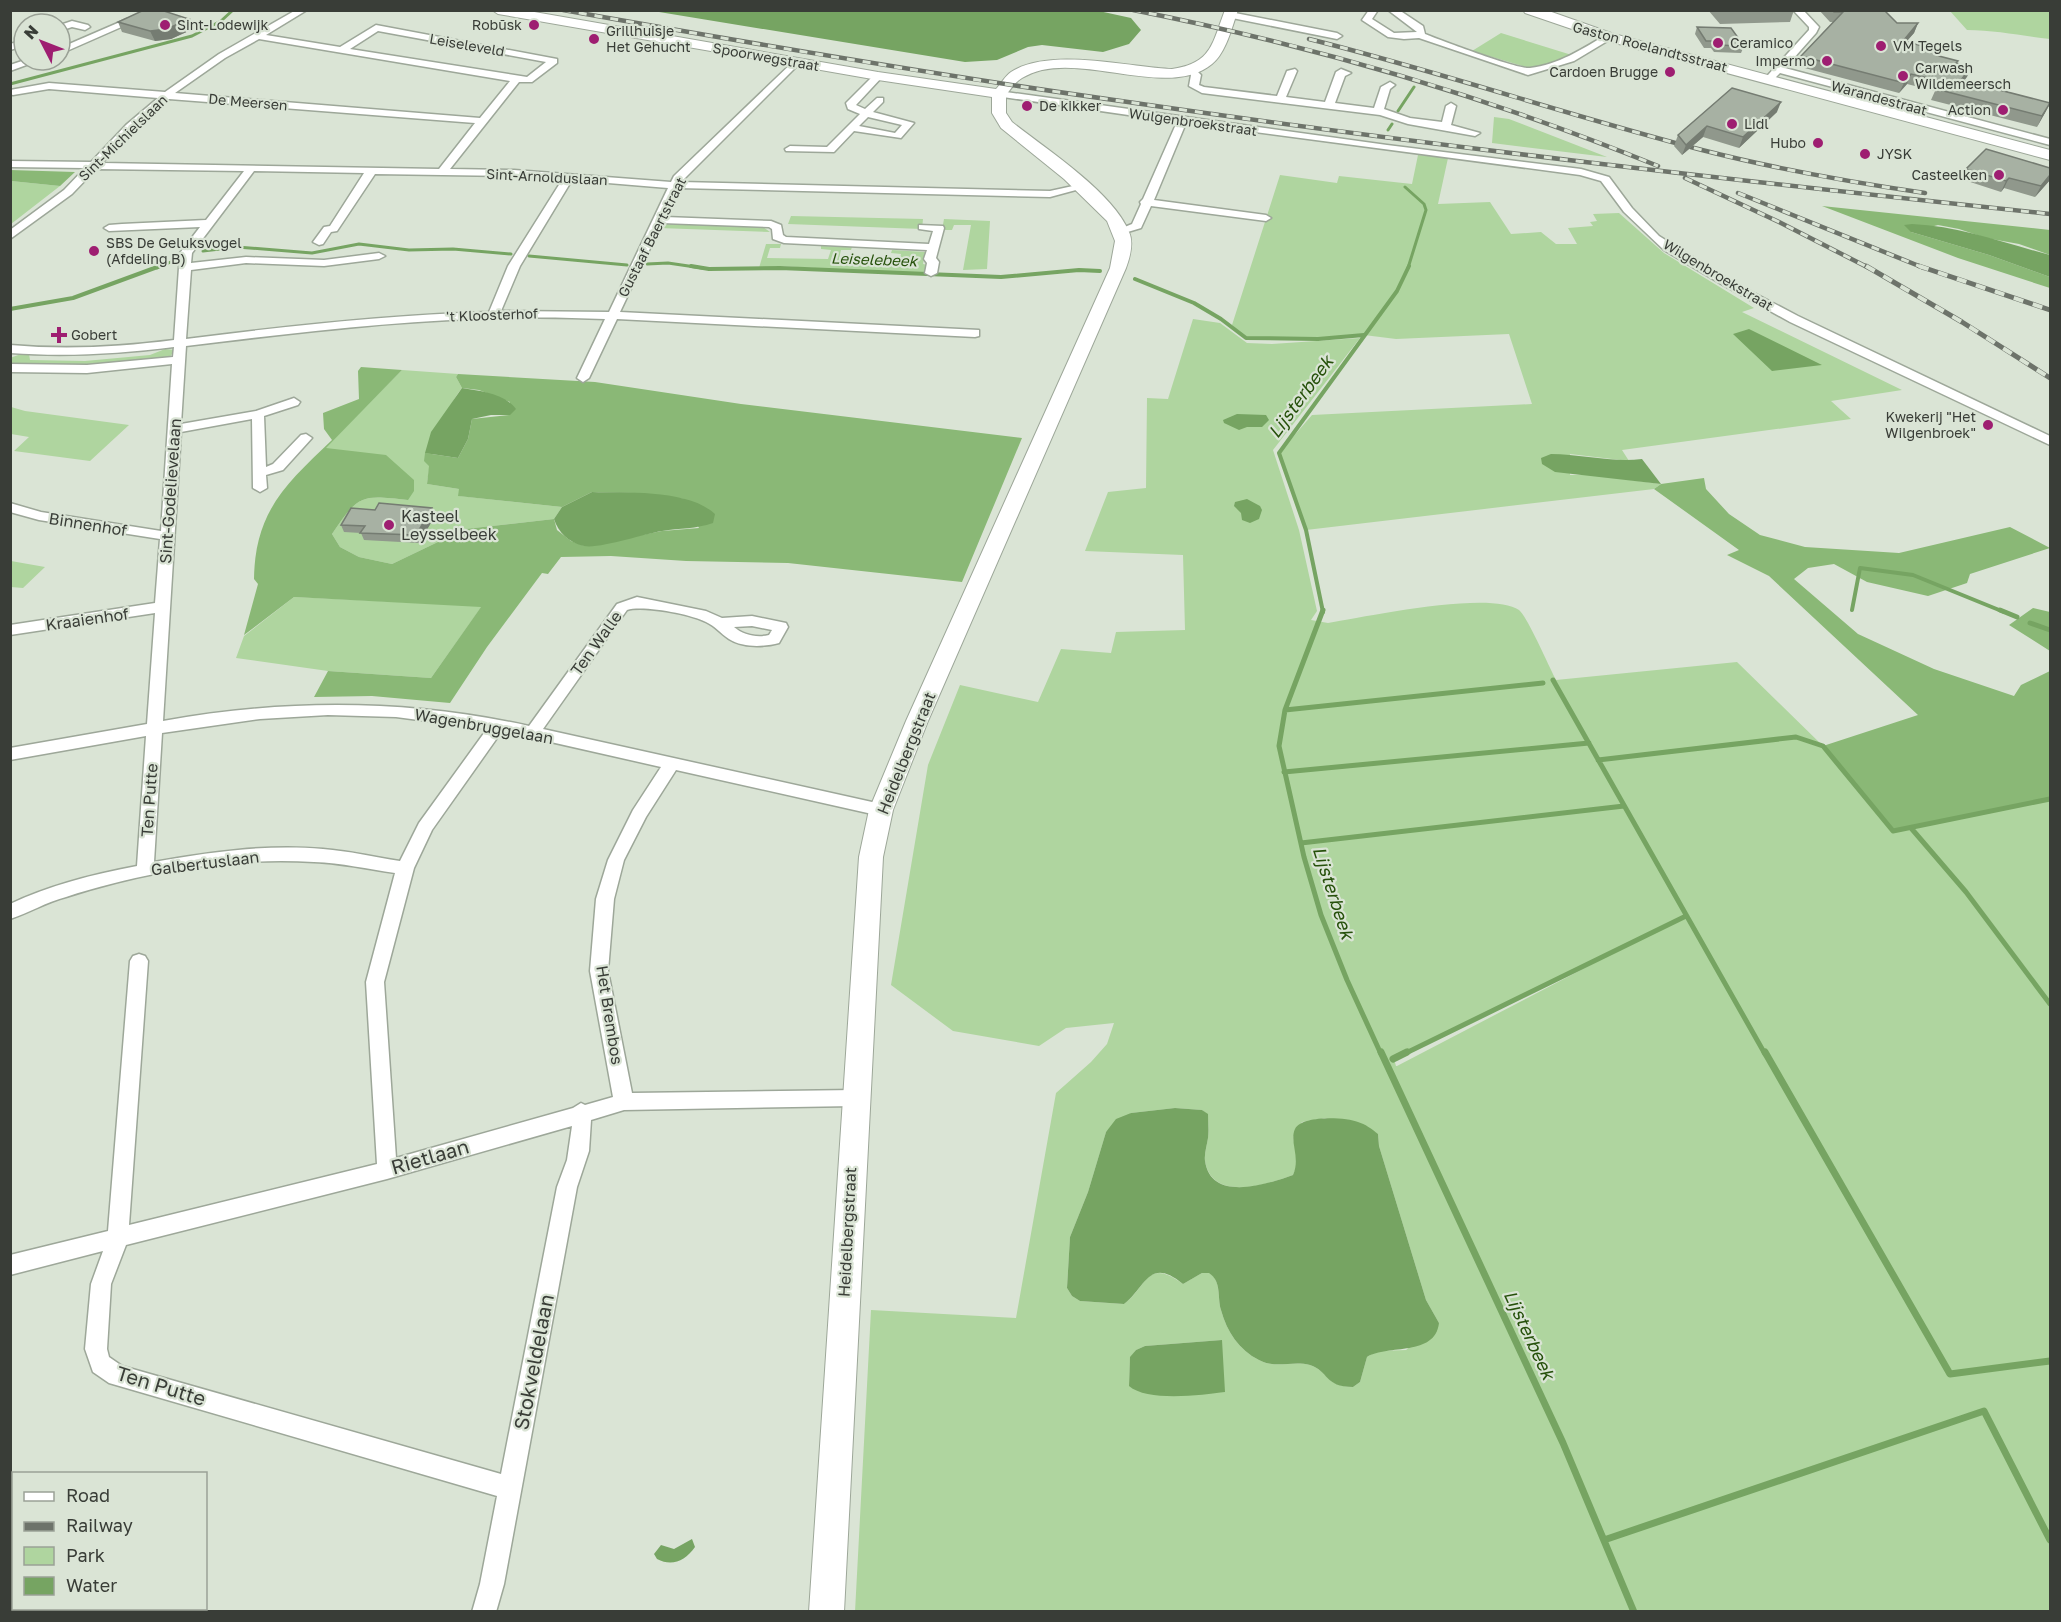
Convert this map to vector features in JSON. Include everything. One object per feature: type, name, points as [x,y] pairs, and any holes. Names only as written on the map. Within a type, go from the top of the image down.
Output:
[{"type":"main road","name":"Spoorwegstraat","points":[[498,10],[878,76],[999,94]]},
{"type":"main road","name":"Gaston Roelandtsstraat","points":[[1530,10],[1609,37],[1773,74],[2050,155]]},
{"type":"main road","points":[[1121,231],[1102,204],[1006,125],[999,113],[999,94],[1019,74],[1049,64],[1079,63],[1149,72],[1192,69],[1207,62],[1211,57],[1231,13]]},
{"type":"main road","name":"Heidelbergstraat","points":[[826,1611],[871,857],[881,810],[917,720],[1118,268],[1124,247],[1121,231]]},
{"type":"street","name":"Sint-Michielslaan","points":[[10,236],[68,192],[130,128],[165,96],[210,64],[303,10]]},
{"type":"street","points":[[1374,10],[1367,20],[1384,34],[1394,37],[1420,35],[1528,72],[1571,59],[1609,37]]},
{"type":"street","points":[[1392,10],[1420,28],[1422,32],[1420,35]]},
{"type":"street","points":[[1773,74],[1813,31],[1814,27],[1797,10]]},
{"type":"street","points":[[1231,13],[1337,36]]},
{"type":"street","points":[[72,46],[130,21]]},
{"type":"street","points":[[72,24],[85,27]]},
{"type":"street","name":"Leiseleveld","points":[[256,36],[342,51],[516,79],[529,80],[554,61],[376,28],[342,51]]},
{"type":"street","name":"Gustaaf Baertstraat","points":[[583,378],[678,178],[796,62]]},
{"type":"street","points":[[1192,69],[1196,75],[1193,84],[1198,89],[1378,112],[1408,121],[1475,133]]},
{"type":"street","points":[[1280,100],[1292,71]]},
{"type":"street","points":[[1329,106],[1341,72],[1346,72]]},
{"type":"street","name":"Warandestraat","points":[[1773,74],[2050,142]]},
{"type":"street","points":[[852,128],[897,136],[909,123],[867,113],[850,106],[878,76]]},
{"type":"street","name":"Leiseleveld","points":[[442,172],[516,79]]},
{"type":"street","points":[[1378,112],[1386,87],[1390,85]]},
{"type":"street","name":"De Meersen","points":[[14,92],[50,86],[483,121]]},
{"type":"street","name":"Wulgenbroekstraat","points":[[999,94],[1387,148]]},
{"type":"street","points":[[790,149],[830,150],[880,100]]},
{"type":"street","points":[[1446,126],[1451,106]]},
{"type":"street","points":[[1121,231],[1137,226],[1145,202],[1182,121]]},
{"type":"street","name":"Wilgenbroekstraat","points":[[1387,148],[1553,168],[1599,177],[1610,183],[1628,210],[1655,238],[1701,268],[1794,319],[2050,441]]},
{"type":"street","name":"Sint-Arnolduslaan","points":[[10,164],[442,172],[569,177],[675,185],[1050,194],[1082,187]]},
{"type":"street","points":[[186,253],[251,169]]},
{"type":"street","points":[[319,242],[328,229],[333,229],[371,171]]},
{"type":"street","points":[[494,315],[514,266],[569,177]]},
{"type":"street","points":[[1145,202],[1266,218]]},
{"type":"street","points":[[658,220],[771,224],[777,227],[777,237],[784,240],[932,247]]},
{"type":"street","points":[[109,228],[134,225],[188,226],[209,223]]},
{"type":"street","name":"Sint-Godelievelaan","points":[[154,729],[188,226]]},
{"type":"street","points":[[923,227],[939,228],[930,259],[933,262],[932,273]]},
{"type":"street","points":[[185,267],[246,260],[324,263],[379,256]]},
{"type":"street","name":"'t Kloosterhof","points":[[11,350],[86,352],[180,344],[285,330],[494,315],[612,316],[975,333]]},
{"type":"street","points":[[10,368],[87,369],[179,360]]},
{"type":"street","points":[[174,429],[258,414],[294,402]]},
{"type":"street","points":[[258,414],[260,488]]},
{"type":"street","points":[[260,473],[278,468],[306,438]]},
{"type":"street","name":"Binnenhof","points":[[10,507],[39,516],[167,536]]},
{"type":"street","name":"Ten Walle","points":[[532,733],[622,607],[637,602],[706,616],[720,623]]},
{"type":"street","name":"Kraaienhof","points":[[10,630],[163,607]]},
{"type":"street","name":"Wagenbruggelaan","points":[[10,754],[256,713],[336,709],[402,711],[498,725],[881,810]]},
{"type":"street","points":[[387,1170],[375,982],[405,868],[425,827],[498,725]]},
{"type":"street","name":"Ten Putte","points":[[145,870],[154,729]]},
{"type":"street","name":"Het Brembos","points":[[624,1102],[600,971],[605,899],[616,860],[639,814],[671,765]]},
{"type":"street","name":"Galbertuslaan","points":[[10,912],[61,891],[145,870],[207,860],[261,855],[312,855],[405,868]]},
{"type":"street","name":"Ten Putte","points":[[139,962],[118,1239],[101,1284],[96,1349],[101,1364],[111,1372],[510,1488]]},
{"type":"street","name":"Rietlaan","points":[[10,1265],[387,1170],[581,1112],[624,1102],[855,1098]]},
{"type":"street","name":"Stokveldelaan","points":[[484,1611],[510,1488],[567,1187],[574,1171],[582,1125],[581,1112]]},
{"type":"green space","points":[[1950,11],[2050,11],[2050,39],[1967,30]]},
{"type":"green space","points":[[1501,33],[1575,56],[1533,69],[1472,51]]},
{"type":"green space","points":[[1494,117],[1509,119],[1607,157],[1492,143]]},
{"type":"green space","points":[[1418,155],[1448,158],[1438,204],[1490,202],[1511,234],[1541,232],[1556,244],[1577,244],[1568,228],[1593,226],[1590,222],[1597,221],[1593,214],[1619,213],[1664,253],[1754,308],[1742,312],[1902,390],[1831,401],[1851,419],[1622,450],[1629,461],[1570,454],[1570,475],[1593,475],[1661,484],[1654,489],[1306,530],[1279,453],[1312,415],[1532,404],[1509,334],[1396,339],[1364,335],[1263,340],[1246,338],[1232,325],[1280,175],[1337,183],[1339,176],[1412,184]]},
{"type":"green space","points":[[11,181],[60,186],[11,224]]},
{"type":"green space","points":[[791,216],[923,219],[922,229],[788,224]]},
{"type":"green space","points":[[944,219],[990,221],[987,269],[963,270],[971,225],[954,225],[952,230],[942,230]]},
{"type":"green space","points":[[661,224],[763,227],[770,232],[659,228]]},
{"type":"green space","points":[[766,244],[781,244],[780,248],[770,248],[767,258],[828,259],[831,250],[821,249],[821,246],[852,247],[851,250],[841,250],[839,259],[899,263],[901,254],[891,253],[892,250],[925,252],[923,264],[928,265],[926,274],[779,266],[759,268]]},
{"type":"green space","points":[[1193,319],[1220,323],[1247,343],[1272,344],[1360,338],[1273,450],[1299,530],[1317,611],[1311,620],[1328,623],[1456,604],[1504,605],[1519,610],[1523,614],[1556,680],[1737,662],[1823,746],[1894,831],[2050,799],[2050,1611],[855,1612],[871,1310],[1016,1318],[1056,1093],[1091,1062],[1107,1044],[1114,1023],[1066,1028],[1039,1046],[953,1031],[891,985],[928,765],[960,685],[1038,702],[1061,649],[1111,653],[1116,632],[1185,630],[1183,555],[1085,551],[1108,492],[1146,488],[1147,398],[1168,399]],"holes":[[[1652,933],[1397,1066],[1396,1066],[1394,1059]],[[1175,1108],[1202,1110],[1208,1115],[1205,1161],[1210,1174],[1218,1182],[1229,1186],[1256,1186],[1293,1175],[1298,1164],[1293,1137],[1302,1122],[1326,1118],[1378,1134],[1379,1146],[1426,1300],[1439,1323],[1406,1350],[1377,1351],[1367,1357],[1360,1382],[1353,1387],[1337,1384],[1310,1365],[1265,1363],[1245,1351],[1227,1326],[1221,1310],[1216,1280],[1209,1272],[1202,1273],[1183,1284],[1171,1276],[1162,1273],[1154,1274],[1124,1304],[1080,1301],[1072,1296],[1067,1288],[1070,1237],[1088,1192],[1106,1132],[1131,1113]],[[1222,1340],[1129,1386],[1130,1358],[1136,1350],[1145,1346]]]},
{"type":"green space","points":[[165,349],[175,350],[169,358],[84,367],[11,365],[10,358],[29,354],[30,360],[85,361],[150,355]]},
{"type":"green space","points":[[402,370],[458,374],[456,377],[462,388],[438,433],[427,484],[459,489],[459,496],[562,507],[554,519],[465,529],[392,564],[359,557],[340,547],[332,534],[356,504],[370,498],[408,500],[325,448]]},
{"type":"green space","points":[[11,407],[25,411],[129,425],[90,461],[14,451],[29,437],[11,434]]},
{"type":"green space","points":[[11,561],[45,567],[23,588],[11,587]]},
{"type":"green space","points":[[294,597],[482,606],[431,678],[328,671],[236,658],[244,636]]},
{"type":"shaded area","points":[[10,170],[75,172],[60,186],[11,181]]},
{"type":"shaded area","points":[[1822,206],[2050,230],[2050,255],[2019,244],[1938,225],[1911,232],[1989,255],[2050,277],[2050,288],[1958,258]]},
{"type":"shaded area","points":[[361,367],[402,370],[326,448],[386,455],[414,480],[414,491],[408,500],[370,498],[362,500],[349,511],[332,534],[340,547],[359,557],[392,564],[465,529],[554,519],[557,530],[571,541],[585,546],[662,531],[699,528],[684,499],[634,493],[592,492],[562,507],[458,496],[459,489],[427,484],[429,466],[424,461],[425,453],[458,458],[468,439],[472,419],[509,415],[510,402],[479,390],[462,388],[456,377],[458,374],[595,382],[741,404],[1022,438],[962,582],[788,563],[686,561],[611,556],[561,557],[548,574],[542,573],[487,647],[450,703],[372,696],[314,697],[328,671],[431,678],[481,607],[294,597],[244,635],[258,584],[254,579],[256,555],[267,517],[287,485],[332,440],[324,429],[323,413],[359,399],[358,371]]},
{"type":"shaded area","points":[[1704,478],[1706,489],[1729,514],[1760,535],[1805,547],[1899,553],[2010,527],[2050,548],[1970,574],[1967,583],[1928,596],[1867,582],[1834,564],[1808,568],[1794,579],[1858,634],[1934,669],[2014,696],[2021,685],[2050,671],[2050,799],[1893,831],[1823,746],[1918,715],[1769,576],[1727,555],[1739,550],[1654,489],[1661,484]]},
{"type":"shaded area","points":[[2033,608],[2050,612],[2050,651],[2009,625]]},
{"type":"water","points":[[653,11],[1099,11],[1131,18],[1141,30],[1129,44],[1103,52],[1042,45],[1028,47],[997,60],[965,62]]},
{"type":"water","points":[[1912,224],[1965,232],[2050,255],[2050,277],[1989,255],[1911,232],[1904,225]]},
{"type":"water","points":[[1749,329],[1822,365],[1772,371],[1733,334]]},
{"type":"water","points":[[462,388],[498,396],[516,409],[510,415],[491,415],[472,419],[468,439],[458,458],[425,453],[431,432]]},
{"type":"water","points":[[1237,414],[1266,415],[1269,420],[1262,427],[1247,427],[1239,430],[1224,423],[1223,420]]},
{"type":"water","points":[[1551,454],[1620,460],[1642,459],[1661,484],[1555,472],[1542,464],[1541,458]]},
{"type":"water","points":[[592,492],[673,496],[703,506],[715,514],[713,523],[707,525],[584,546],[565,536],[554,519],[562,507]]},
{"type":"water","points":[[1247,499],[1260,506],[1262,510],[1259,519],[1250,523],[1242,520],[1241,513],[1234,506],[1235,502]]},
{"type":"water","points":[[1175,1108],[1202,1110],[1208,1114],[1205,1161],[1209,1174],[1218,1182],[1229,1186],[1256,1186],[1293,1175],[1296,1162],[1293,1139],[1295,1129],[1306,1121],[1324,1118],[1352,1120],[1366,1125],[1378,1134],[1379,1146],[1426,1300],[1439,1323],[1436,1334],[1429,1341],[1420,1345],[1376,1353],[1367,1357],[1360,1382],[1353,1387],[1332,1382],[1321,1371],[1310,1365],[1265,1363],[1245,1351],[1227,1326],[1221,1310],[1216,1281],[1209,1273],[1202,1273],[1183,1284],[1172,1276],[1163,1273],[1155,1274],[1149,1277],[1124,1304],[1080,1301],[1072,1296],[1067,1288],[1070,1237],[1088,1192],[1106,1132],[1116,1119],[1131,1113]]},
{"type":"water","points":[[1222,1340],[1225,1392],[1161,1396],[1137,1391],[1129,1386],[1130,1357],[1136,1350],[1145,1346]]},
{"type":"water","points":[[692,1539],[695,1547],[687,1556],[678,1561],[663,1561],[657,1559],[654,1554],[661,1545],[674,1549]]},
{"type":"building","points":[[144,10],[161,10],[189,19],[167,29],[150,31],[118,22]]},
{"type":"building","points":[[1832,10],[1884,10],[1897,23],[1918,23],[1903,41],[1939,50],[1935,55],[1971,67],[1961,80],[2050,103],[2042,116],[1936,89],[1942,81],[1911,74],[1904,83],[1801,56],[1843,12]]},
{"type":"building","points":[[1697,27],[1731,28],[1744,46],[1716,45],[1713,41],[1706,41]]},
{"type":"building","name":"Lidl","points":[[1732,88],[1781,102],[1743,137],[1707,126],[1686,145],[1678,135]]},
{"type":"building","points":[[1986,149],[2050,168],[2050,175],[2041,186],[2009,178],[2006,181],[1966,169]]},
{"type":"building","name":"Kasteel Leysselbeek","points":[[379,503],[432,508],[416,535],[360,533],[365,526],[341,525],[351,508],[375,510]]},
{"type":"waterway","name":"Leiselebeek","points":[[10,84],[192,36],[221,21],[233,10]]},
{"type":"waterway","name":"Lijsterbeek","points":[[1398,111],[1414,87]]},
{"type":"waterway","name":"Lijsterbeek","points":[[1388,130],[1392,124]]},
{"type":"waterway","name":"Lijsterbeek","points":[[1405,187],[1424,204],[1426,210],[1408,268]]},
{"type":"waterway","name":"Leiselebeek","points":[[203,251],[237,247],[312,253],[359,244],[409,250],[453,249],[511,254]]},
{"type":"waterway","name":"Leiselebeek","points":[[529,256],[627,265]]},
{"type":"waterway","name":"Leiselebeek","points":[[157,268],[173,261]]},
{"type":"waterway","name":"Leiselebeek","points":[[647,264],[668,263],[702,268]]},
{"type":"waterway","name":"Leiselebeek","points":[[10,309],[73,298],[160,266]]},
{"type":"waterway","name":"Leiselebeek","points":[[691,266],[709,269],[780,268],[1001,277],[1079,270],[1100,271]]},
{"type":"waterway","name":"Lijsterbeek","points":[[1323,611],[1306,530],[1279,453],[1397,291],[1409,266]]},
{"type":"waterway","name":"Leiselebeek","points":[[1135,279],[1194,303],[1221,319],[1246,338],[1318,339],[1364,335]]},
{"type":"waterway","points":[[1852,610],[1860,568],[1913,575],[2004,612]]},
{"type":"waterway","points":[[2000,610],[2017,617]]},
{"type":"waterway","name":"Lijsterbeek","points":[[1285,710],[1323,611]]},
{"type":"waterway","points":[[2030,623],[2050,630]]},
{"type":"waterway","points":[[1553,680],[1589,743]]},
{"type":"waterway","points":[[1285,710],[1543,683]]},
{"type":"waterway","name":"Lijsterbeek","points":[[1285,710],[1279,746],[1285,772]]},
{"type":"waterway","points":[[1598,760],[1796,737],[1823,746],[1893,831],[2050,799]]},
{"type":"waterway","points":[[1285,772],[1589,743]]},
{"type":"waterway","points":[[1589,743],[1598,760]]},
{"type":"waterway","points":[[1598,760],[1765,1054]]},
{"type":"waterway","name":"Lijsterbeek","points":[[1285,772],[1304,857],[1321,915],[1347,980],[1381,1054]]},
{"type":"waterway","points":[[1301,843],[1624,806]]},
{"type":"waterway","points":[[1911,828],[1966,892],[2050,1004]]},
{"type":"waterway","points":[[1404,1054],[1686,916]]},
{"type":"waterway","name":"Lijsterbeek","points":[[1381,1052],[1563,1443],[1634,1612]]},
{"type":"waterway","points":[[1393,1059],[1407,1052]]},
{"type":"waterway","points":[[1765,1052],[1950,1374],[2050,1361]]},
{"type":"waterway","points":[[1604,1540],[1984,1411],[2050,1540]]},
{"type":"railway","points":[[563,10],[1051,91],[1353,133],[1585,162],[2050,214]]},
{"type":"railway","points":[[1133,10],[1268,40],[1399,75],[1529,117],[1658,166]]},
{"type":"railway","points":[[1309,39],[1408,65],[1702,150],[1813,174],[1925,193]]},
{"type":"railway","points":[[1685,178],[1869,268]]},
{"type":"railway","points":[[1738,193],[1919,266]]},
{"type":"railway","points":[[1866,266],[1962,322],[2050,378]]},
{"type":"railway","points":[[1919,266],[2050,310]]},
{"type":"railway","points":[[1919,266],[1924,268]]},
{"type":"place","name":"Sint-Lodewijk","points":[[165,25]]},
{"type":"place","name":"Robūsk","points":[[534,25]]},
{"type":"place","name":"Grillhuisje Het Gehucht","points":[[594,39]]},
{"type":"place","name":"Ceramico","points":[[1718,43]]},
{"type":"place","name":"VM Tegels","points":[[1881,46]]},
{"type":"place","name":"Impermo","points":[[1827,61]]},
{"type":"place","name":"Cardoen Brugge","points":[[1670,72]]},
{"type":"place","name":"Carwash Wildemeersch","points":[[1903,76]]},
{"type":"place","name":"De kikker","points":[[1027,106]]},
{"type":"place","name":"Action","points":[[2003,110]]},
{"type":"place","name":"Lidl","points":[[1732,124]]},
{"type":"place","name":"Hubo","points":[[1818,143]]},
{"type":"place","name":"JYSK","points":[[1865,154]]},
{"type":"place","name":"Casteelken","points":[[1999,175]]},
{"type":"place","name":"SBS De Geluksvogel (Afdeling B)","points":[[94,251]]},
{"type":"place","name":"Gobert","points":[[59,335]]},
{"type":"place","name":"Kwekerij \"Het Wilgenbroek\"","points":[[1988,425]]},
{"type":"place","name":"Kasteel Leysselbeek","points":[[389,525]]}]
